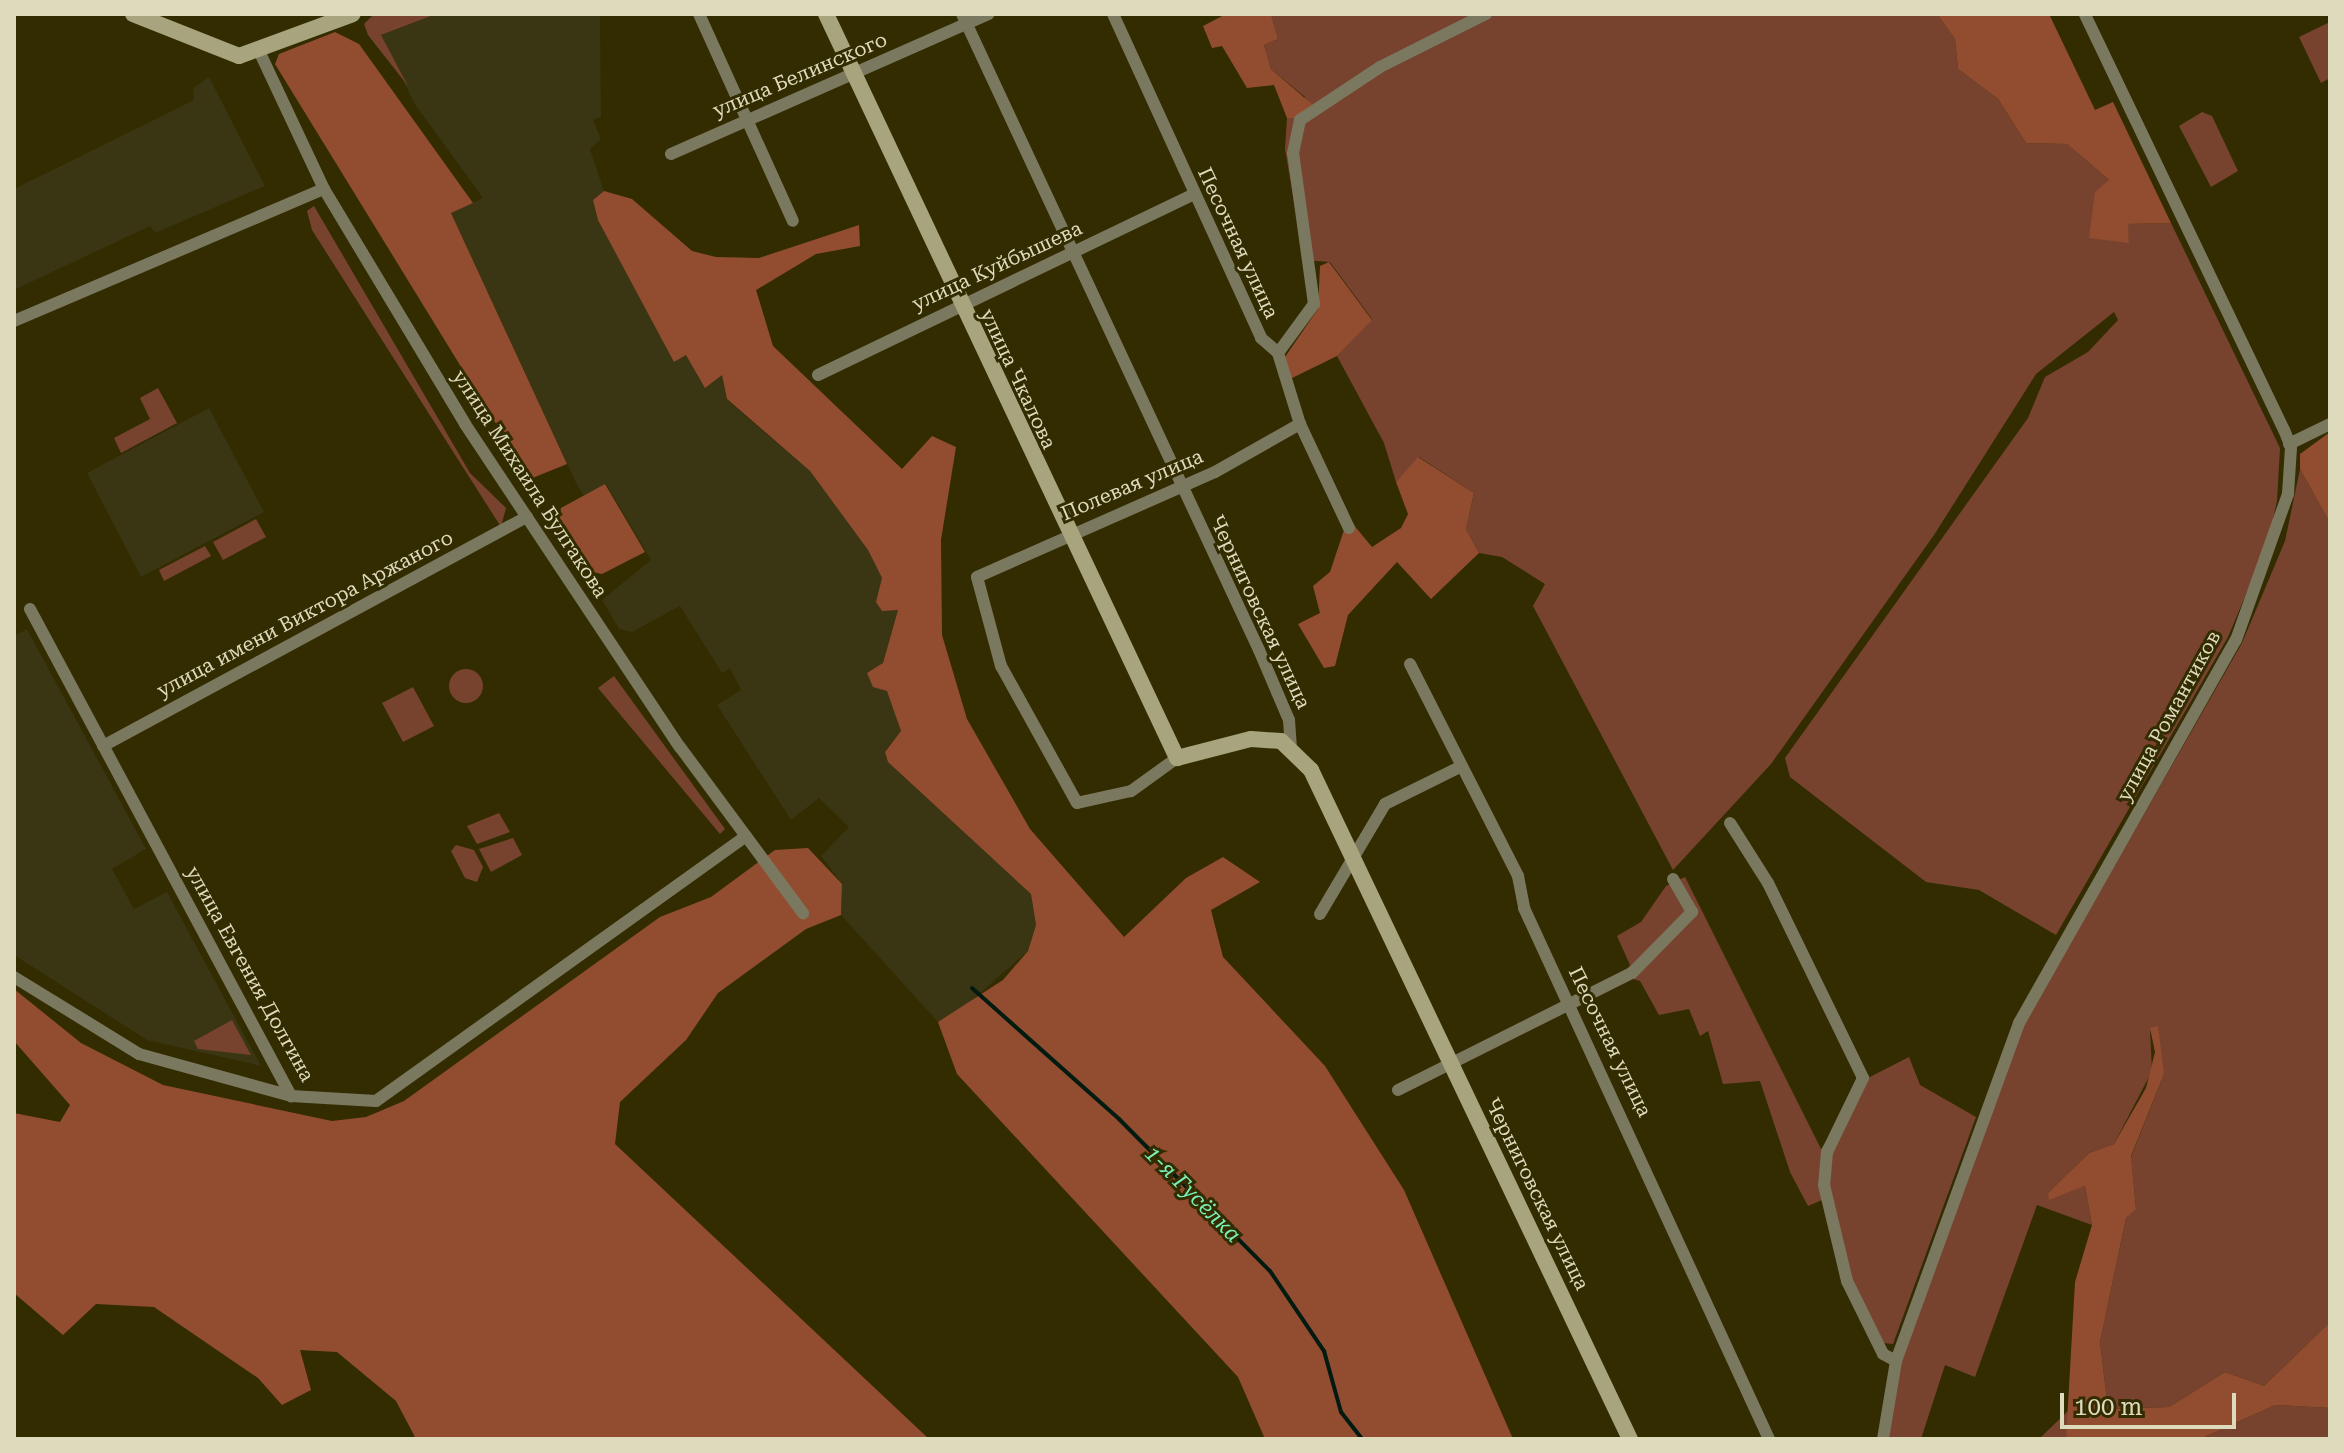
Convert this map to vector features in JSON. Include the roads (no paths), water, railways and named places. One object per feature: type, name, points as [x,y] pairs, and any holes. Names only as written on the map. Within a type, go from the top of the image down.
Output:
[{"type":"street","points":[[133,14],[214,52],[260,53],[353,14]]},
{"type":"street","points":[[699,14],[750,118],[793,221]]},
{"type":"street","name":"улица Чкалова","points":[[826,14],[1177,758]]},
{"type":"street","name":"улица Белинского","points":[[671,154],[854,75],[964,19],[989,14]]},
{"type":"street","name":"Песочная улица","points":[[1113,14],[1192,195],[1261,338],[1278,353],[1300,424],[1349,528]]},
{"type":"street","points":[[1278,353],[1314,304],[1293,153],[1300,120],[1380,67],[1486,14]]},
{"type":"street","points":[[2085,14],[2289,444],[2330,424]]},
{"type":"street","name":"Черниговская улица","points":[[964,19],[1076,252],[1179,487],[1289,720],[1291,746],[1354,852],[1630,1439]]},
{"type":"street","name":"улица Михаила Булгакова","points":[[260,53],[324,189],[527,517],[746,836],[803,913]]},
{"type":"street","points":[[14,321],[324,189]]},
{"type":"street","name":"улица Куйбышева","points":[[818,375],[961,303],[1076,252],[1192,195]]},
{"type":"street","name":"Полевая улица","points":[[1177,758],[1131,791],[1077,803],[1001,666],[977,577],[1179,487],[1300,424]]},
{"type":"street","name":"улица Романтиков","points":[[1883,1439],[1896,1361],[2019,1023],[2236,640],[2282,525],[2289,444]]},
{"type":"street","name":"улица имени Виктора Аржаного","points":[[103,746],[527,517]]},
{"type":"street","name":"улица Евгения Долгина","points":[[30,609],[291,1096],[376,1101],[746,836]]},
{"type":"street","name":"Песочная улица","points":[[1410,664],[1458,768],[1518,876],[1524,908],[1769,1439]]},
{"type":"street","points":[[1177,758],[1251,739],[1291,746]]},
{"type":"street","points":[[1320,914],[1385,804],[1458,768]]},
{"type":"street","points":[[1730,823],[1768,883],[1863,1078],[1827,1152],[1828,1221],[1847,1281],[1883,1354],[1896,1361]]},
{"type":"street","points":[[1398,1090],[1632,973],[1692,912],[1673,879]]},
{"type":"street","points":[[14,977],[139,1054],[291,1096]]},
{"type":"waterway","name":"1-я Гусёлка","points":[[972,988],[1119,1119],[1270,1271],[1324,1351],[1341,1412],[1362,1439]]}]
